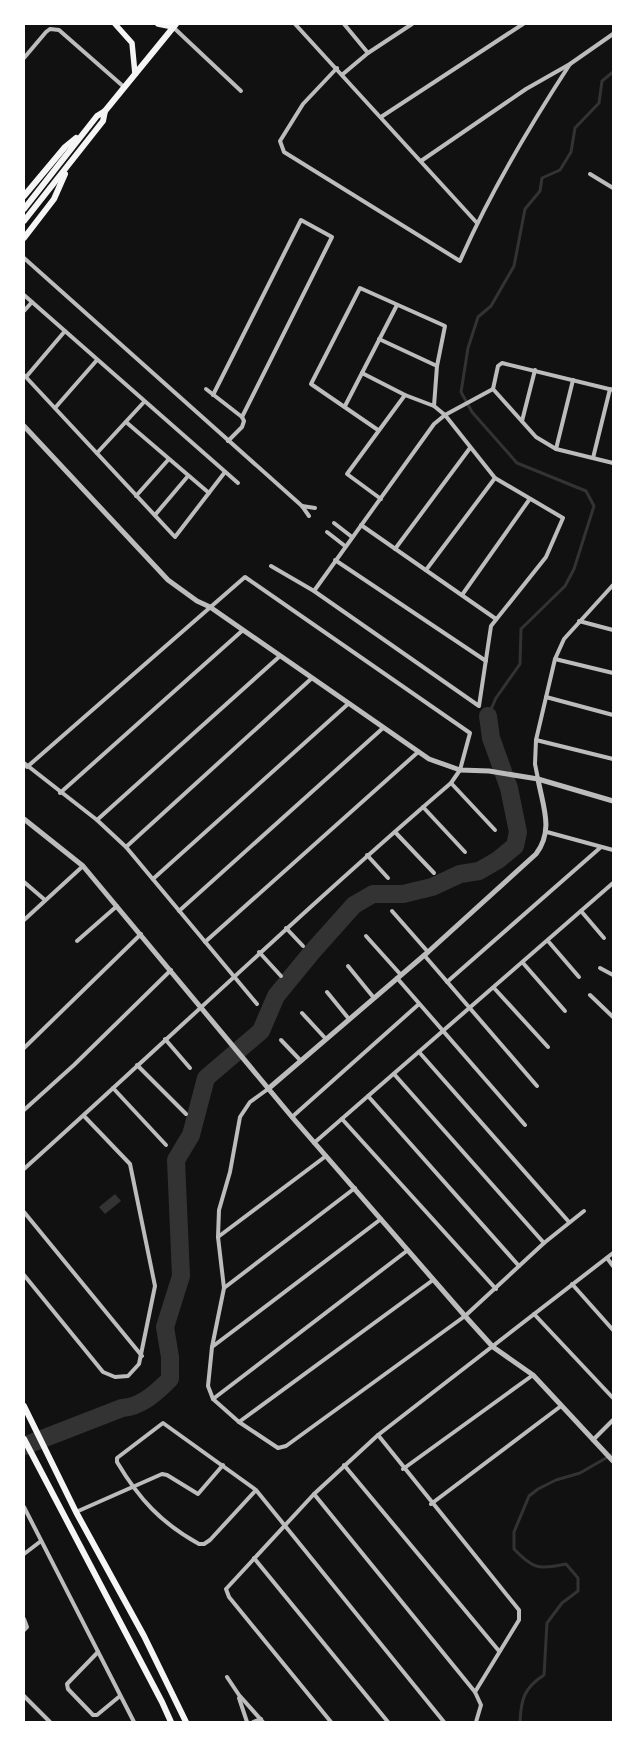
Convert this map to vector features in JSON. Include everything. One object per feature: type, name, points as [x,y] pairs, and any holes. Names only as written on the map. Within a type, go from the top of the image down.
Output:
[{"type":"main road","points":[[115,24],[132,43],[134,74]]},
{"type":"main road","points":[[158,24],[174,25]]},
{"type":"main road","points":[[24,196],[65,147],[105,111],[174,25]]},
{"type":"main road","points":[[24,209],[75,156],[103,121],[105,111]]},
{"type":"main road","points":[[24,221],[88,128]]},
{"type":"main road","points":[[24,238],[54,199],[62,178],[75,156]]},
{"type":"main road","points":[[24,1406],[76,1512],[159,1667],[186,1722]]},
{"type":"main road","points":[[24,1439],[171,1722]]},
{"type":"main road","points":[[64,1517],[76,1512]]},
{"type":"main road","points":[[90,1568],[103,1561]]},
{"type":"main road","points":[[147,1674],[159,1667]]},
{"type":"street","points":[[295,24],[343,74],[477,223]]},
{"type":"street","points":[[344,24],[368,53]]},
{"type":"street","points":[[343,74],[368,53],[412,24]]},
{"type":"street","points":[[381,117],[523,24]]},
{"type":"street","points":[[174,25],[241,92]]},
{"type":"street","points":[[24,58],[46,32],[50,29],[59,30],[124,88]]},
{"type":"street","points":[[420,161],[526,89],[570,64],[613,34]]},
{"type":"street","points":[[337,68],[303,104],[280,141],[284,152],[460,261],[477,223],[534,119],[570,64]]},
{"type":"street","points":[[590,174],[613,188]]},
{"type":"street","points":[[213,395],[301,220],[332,237],[242,417]]},
{"type":"street","points":[[24,258],[302,506],[309,516]]},
{"type":"street","points":[[378,430],[311,384],[360,288],[445,326],[437,366],[434,406]]},
{"type":"street","points":[[24,295],[238,484]]},
{"type":"street","points":[[24,311],[32,302]]},
{"type":"street","points":[[345,406],[397,305]]},
{"type":"street","points":[[65,331],[25,376],[176,537],[225,472]]},
{"type":"street","points":[[379,339],[437,366]]},
{"type":"street","points":[[55,408],[97,360]]},
{"type":"street","points":[[314,591],[434,424],[445,415],[493,389],[500,364],[535,370],[612,389],[593,458]]},
{"type":"street","points":[[522,421],[535,370]]},
{"type":"street","points":[[271,566],[314,591],[479,706],[491,626],[546,557],[563,518],[529,500],[495,478],[445,415],[434,406],[405,395],[362,373]]},
{"type":"street","points":[[556,449],[573,380]]},
{"type":"street","points":[[206,389],[242,417],[244,421],[242,427],[228,441]]},
{"type":"street","points":[[493,389],[536,437],[556,449],[613,463]]},
{"type":"street","points":[[380,499],[348,474],[405,395]]},
{"type":"street","points":[[97,453],[144,402]]},
{"type":"street","points":[[126,422],[168,460],[209,493]]},
{"type":"street","points":[[24,426],[168,580],[197,601],[210,607],[418,753],[460,770],[489,771],[538,779],[613,800]]},
{"type":"street","points":[[395,549],[470,448]]},
{"type":"street","points":[[136,496],[168,460]]},
{"type":"street","points":[[155,515],[188,476]]},
{"type":"street","points":[[426,570],[495,478]]},
{"type":"street","points":[[462,595],[529,500]]},
{"type":"street","points":[[302,506],[315,508]]},
{"type":"street","points":[[334,523],[352,537]]},
{"type":"street","points":[[361,525],[496,619]]},
{"type":"street","points":[[327,532],[345,546]]},
{"type":"street","points":[[335,560],[486,661]]},
{"type":"street","points":[[24,1170],[259,952],[451,783],[460,770],[470,733],[245,577],[27,767]]},
{"type":"street","points":[[584,1211],[544,1243],[465,1316],[286,1446],[278,1448],[239,1422],[213,1398],[208,1386],[212,1347],[224,1288],[218,1237],[219,1210],[230,1172],[240,1117],[250,1102],[301,1062],[326,1038],[426,954],[536,854],[544,844],[547,832],[535,764],[536,740],[555,659],[564,639],[613,586]]},
{"type":"street","points":[[579,621],[613,630]]},
{"type":"street","points":[[60,793],[243,630]]},
{"type":"street","points":[[97,820],[280,656]]},
{"type":"street","points":[[555,659],[613,673]]},
{"type":"street","points":[[126,847],[312,678]]},
{"type":"street","points":[[546,697],[613,714]]},
{"type":"street","points":[[153,879],[348,704]]},
{"type":"street","points":[[179,911],[383,728]]},
{"type":"street","points":[[536,740],[613,759]]},
{"type":"street","points":[[205,942],[418,753]]},
{"type":"street","points":[[24,763],[97,820],[126,847],[258,1004]]},
{"type":"street","points":[[451,783],[496,830]]},
{"type":"street","points":[[423,807],[464,852]]},
{"type":"street","points":[[24,819],[83,866],[268,1089],[465,1316],[493,1346],[532,1375],[613,1461]]},
{"type":"street","points":[[395,832],[434,874]]},
{"type":"street","points":[[547,832],[613,850]]},
{"type":"street","points":[[447,982],[600,846]]},
{"type":"street","points":[[367,855],[388,878]]},
{"type":"street","points":[[24,920],[83,866]]},
{"type":"street","points":[[24,882],[45,900]]},
{"type":"street","points":[[314,1143],[471,1009],[613,883]]},
{"type":"street","points":[[76,941],[116,906]]},
{"type":"street","points":[[392,911],[447,982],[537,1086]]},
{"type":"street","points":[[581,912],[604,938]]},
{"type":"street","points":[[286,928],[303,946]]},
{"type":"street","points":[[24,1048],[141,934]]},
{"type":"street","points":[[366,936],[419,1004],[525,1125]]},
{"type":"street","points":[[548,941],[579,977]]},
{"type":"street","points":[[259,952],[281,976]]},
{"type":"street","points":[[523,963],[565,1011]]},
{"type":"street","points":[[348,966],[374,998]]},
{"type":"street","points":[[600,968],[613,975]]},
{"type":"street","points":[[24,1110],[74,1065],[170,970]]},
{"type":"street","points":[[494,988],[548,1046]]},
{"type":"street","points":[[326,992],[349,1019]]},
{"type":"street","points":[[590,995],[613,1017]]},
{"type":"street","points":[[292,1117],[419,1004]]},
{"type":"street","points":[[609,1013],[613,1007]]},
{"type":"street","points":[[302,1013],[326,1038]]},
{"type":"street","points":[[165,1039],[190,1068]]},
{"type":"street","points":[[281,1040],[301,1062]]},
{"type":"street","points":[[419,1052],[569,1222]]},
{"type":"street","points":[[137,1065],[186,1114]]},
{"type":"street","points":[[394,1074],[544,1243]]},
{"type":"street","points":[[113,1088],[166,1145]]},
{"type":"street","points":[[368,1096],[519,1266]]},
{"type":"street","points":[[24,1275],[103,1372],[115,1377],[128,1376],[134,1371],[142,1356],[155,1286],[130,1164],[84,1116]]},
{"type":"street","points":[[342,1119],[496,1289]]},
{"type":"street","points":[[218,1237],[326,1156]]},
{"type":"street","points":[[224,1288],[355,1188]]},
{"type":"street","points":[[24,1212],[142,1356]]},
{"type":"street","points":[[212,1347],[381,1219]]},
{"type":"street","points":[[213,1398],[408,1250]]},
{"type":"street","points":[[331,1722],[226,1592],[254,1558],[314,1494],[378,1435],[613,1253]]},
{"type":"street","points":[[607,1258],[613,1266]]},
{"type":"street","points":[[239,1422],[433,1280]]},
{"type":"street","points":[[572,1284],[613,1330]]},
{"type":"street","points":[[534,1314],[613,1398]]},
{"type":"street","points":[[403,1469],[532,1375]]},
{"type":"street","points":[[431,1504],[561,1406]]},
{"type":"street","points":[[593,1440],[613,1420]]},
{"type":"street","points":[[256,1490],[204,1544],[195,1542],[155,1514],[133,1488],[117,1462],[117,1458],[163,1423],[256,1490],[444,1722]]},
{"type":"street","points":[[378,1435],[431,1504],[517,1607],[520,1614],[519,1620],[475,1692]]},
{"type":"street","points":[[76,1512],[164,1474],[198,1494],[223,1465]]},
{"type":"street","points":[[344,1465],[499,1651]]},
{"type":"street","points":[[314,1494],[475,1692],[481,1706],[476,1722]]},
{"type":"street","points":[[24,1507],[134,1722]]},
{"type":"street","points":[[24,1554],[41,1541]]},
{"type":"street","points":[[254,1558],[388,1722]]},
{"type":"street","points":[[24,1619],[27,1627],[24,1630]]},
{"type":"street","points":[[98,1652],[67,1684],[68,1689],[93,1716],[97,1715],[120,1696]]},
{"type":"street","points":[[227,1677],[239,1695],[262,1721]]},
{"type":"street","points":[[239,1695],[247,1722]]},
{"type":"street","points":[[24,1696],[50,1722]]},
{"type":"street","points":[[41,1722],[44,1717]]},
{"type":"street","points":[[253,1722],[262,1721]]},
{"type":"shaded area","points":[[115,1194],[121,1201],[105,1214],[99,1207]]},
{"type":"waterway","points":[[488,716],[496,698],[520,664],[521,629],[565,586],[574,569],[594,506],[586,491],[517,463],[472,412],[461,392],[468,348],[478,317],[491,306],[514,266],[525,209],[540,191],[542,178],[560,170],[571,152],[575,128],[599,103],[602,81],[613,72]]},
{"type":"waterway","points":[[24,1446],[122,1408],[136,1405],[154,1394],[170,1379],[170,1357],[165,1327],[181,1276],[176,1160],[191,1135],[206,1078],[261,1031],[276,996],[354,905],[373,894],[403,894],[432,887],[460,874],[479,871],[498,860],[515,846],[518,832],[509,788],[491,738],[488,716]]},
{"type":"waterway","points":[[520,1722],[521,1707],[525,1695],[532,1685],[544,1675],[547,1623],[562,1603],[578,1591],[578,1578],[566,1564],[543,1567],[526,1561],[514,1549],[514,1532],[529,1496],[538,1489],[556,1480],[580,1473],[613,1454]]}]
